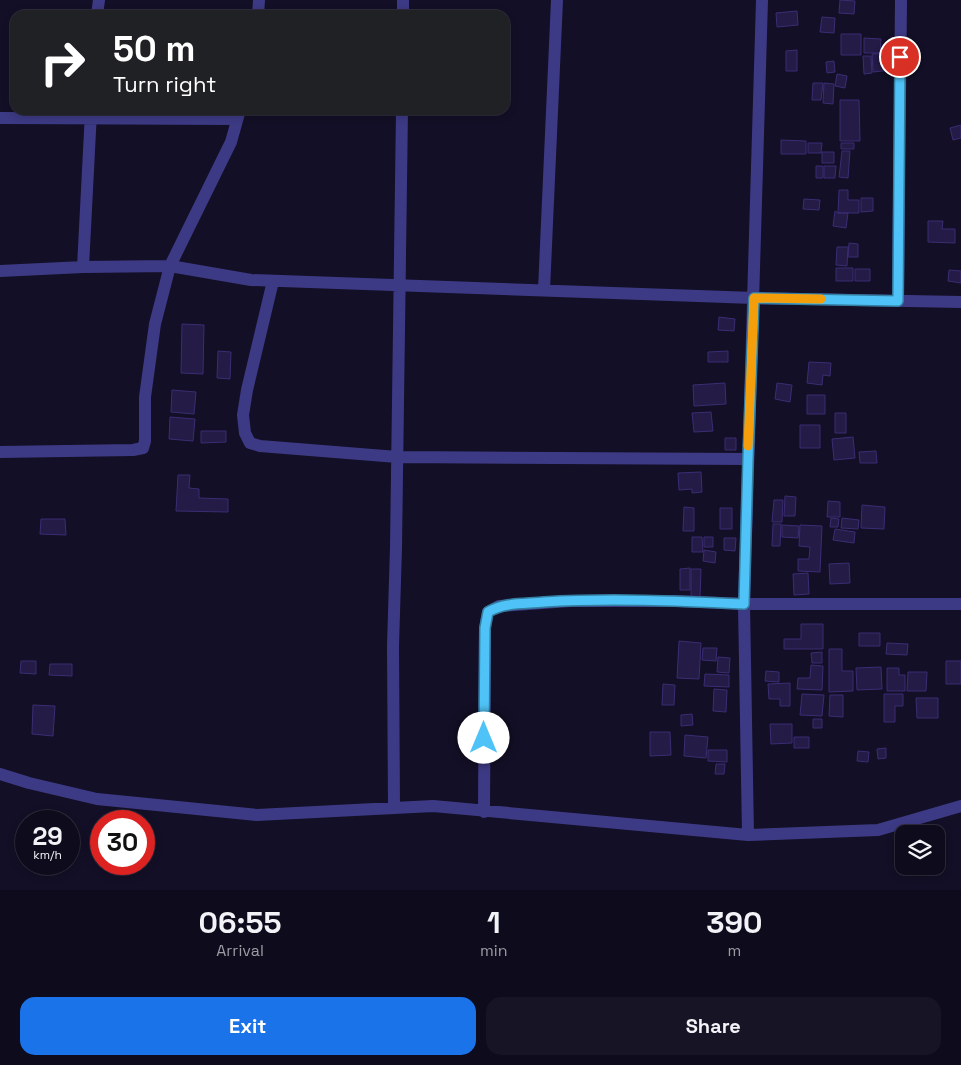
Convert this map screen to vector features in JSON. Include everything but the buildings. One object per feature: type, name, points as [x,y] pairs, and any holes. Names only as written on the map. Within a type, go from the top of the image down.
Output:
[{"type":"street","points":[[544,290],[557,0]]},
{"type":"street","points":[[748,835],[744,604],[762,0]]},
{"type":"street","points":[[898,301],[901,0]]},
{"type":"street","points":[[0,118],[68,115]]},
{"type":"street","points":[[83,267],[91,115]]},
{"type":"street","points":[[0,452],[133,450],[143,448],[146,433],[145,397],[155,324],[170,266],[231,142],[239,115]]},
{"type":"street","points":[[394,808],[393,646],[402,115]]},
{"type":"street","points":[[0,271],[83,267],[170,266],[243,279],[754,298],[961,302]]},
{"type":"street","points":[[273,280],[247,390],[243,415],[245,433],[250,443],[260,446],[397,457],[748,459]]},
{"type":"street","points":[[484,812],[485,628],[488,612],[499,606],[570,601],[678,601],[744,604],[961,604]]},
{"type":"street","points":[[0,774],[97,799],[257,815],[433,806],[748,835],[878,830],[961,806]]},
{"type":"slow traffic","points":[[748,446],[754,298],[821,299]]},
{"type":"route","points":[[484,738],[485,628],[488,612],[499,606],[570,601],[678,601],[744,604],[754,298],[898,301],[900,57]]}]
